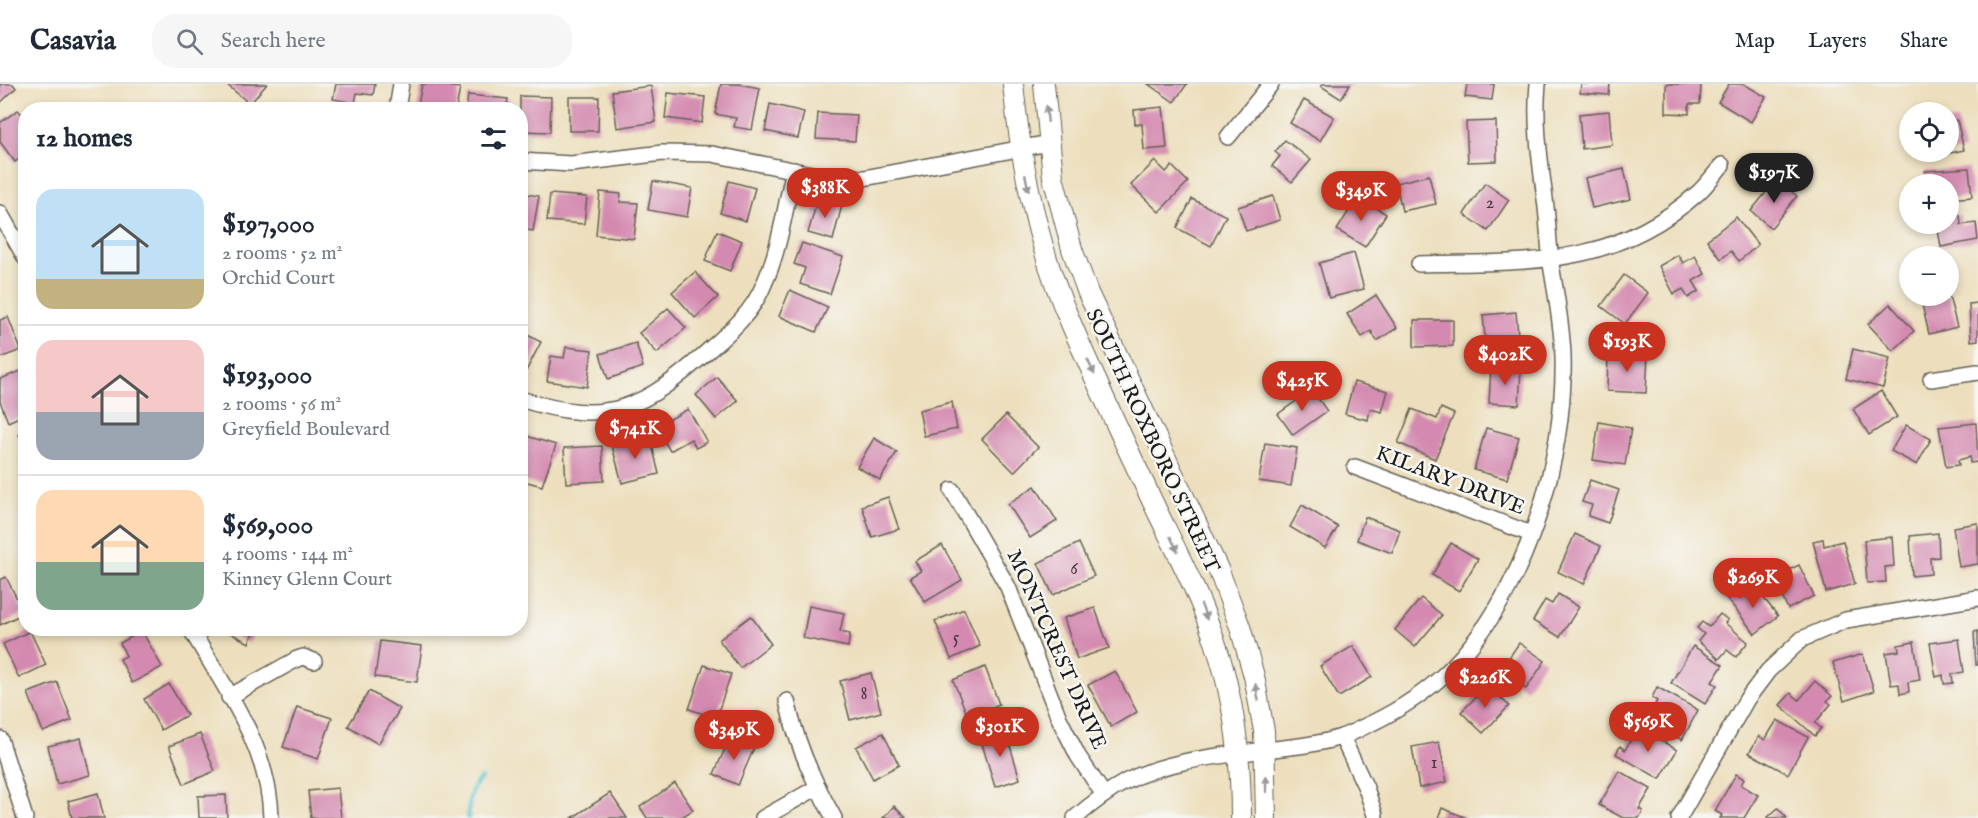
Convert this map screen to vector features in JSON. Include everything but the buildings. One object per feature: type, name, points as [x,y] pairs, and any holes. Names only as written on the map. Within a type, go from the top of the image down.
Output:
[{"type":"street","points":[[399,102],[402,84]]},
{"type":"street","name":"SOUTH ROXBORO STREET","points":[[1013,84],[1020,148],[1041,242],[1070,321],[1190,577],[1217,648],[1232,704],[1242,818]]},
{"type":"street","name":"SOUTH ROXBORO STREET","points":[[1044,84],[1053,177],[1069,240],[1088,293],[1219,571],[1240,627],[1254,676],[1264,731],[1266,818]]},
{"type":"street","points":[[1228,137],[1271,84]]},
{"type":"street","points":[[1075,818],[1104,795],[1146,773],[1192,761],[1342,737],[1395,712],[1456,663],[1487,622],[1516,571],[1543,503],[1557,450],[1564,390],[1562,331],[1551,260],[1538,128],[1538,84]]},
{"type":"street","points":[[528,161],[571,164],[680,152],[712,154],[838,178],[864,178],[1049,143]]},
{"type":"street","points":[[1419,264],[1551,260],[1587,253],[1620,243],[1657,224],[1700,192],[1722,165]]},
{"type":"street","points":[[528,402],[554,410],[588,413],[607,411],[628,406],[654,395],[680,376],[735,327],[758,298],[773,260],[794,170]]},
{"type":"street","points":[[0,213],[18,245]]},
{"type":"street","points":[[1931,379],[1978,372]]},
{"type":"street","name":"KILARY DRIVE","points":[[1355,467],[1531,534]]},
{"type":"street","name":"MONTCREST DRIVE","points":[[952,490],[1008,587],[1059,718],[1078,756],[1104,795]]},
{"type":"street","points":[[1679,818],[1747,699],[1768,671],[1802,639],[1846,620],[1978,598]]},
{"type":"street","points":[[195,636],[259,755],[269,794],[271,818]]},
{"type":"street","points":[[230,698],[297,659],[303,657],[314,661]]},
{"type":"street","points":[[787,701],[800,744],[834,818]]},
{"type":"street","points":[[1342,737],[1366,788],[1375,815]]},
{"type":"street","points":[[0,739],[25,818]]},
{"type":"street","points":[[763,818],[818,787]]},
{"type":"waterway","points":[[468,818],[472,791],[481,778]]}]
